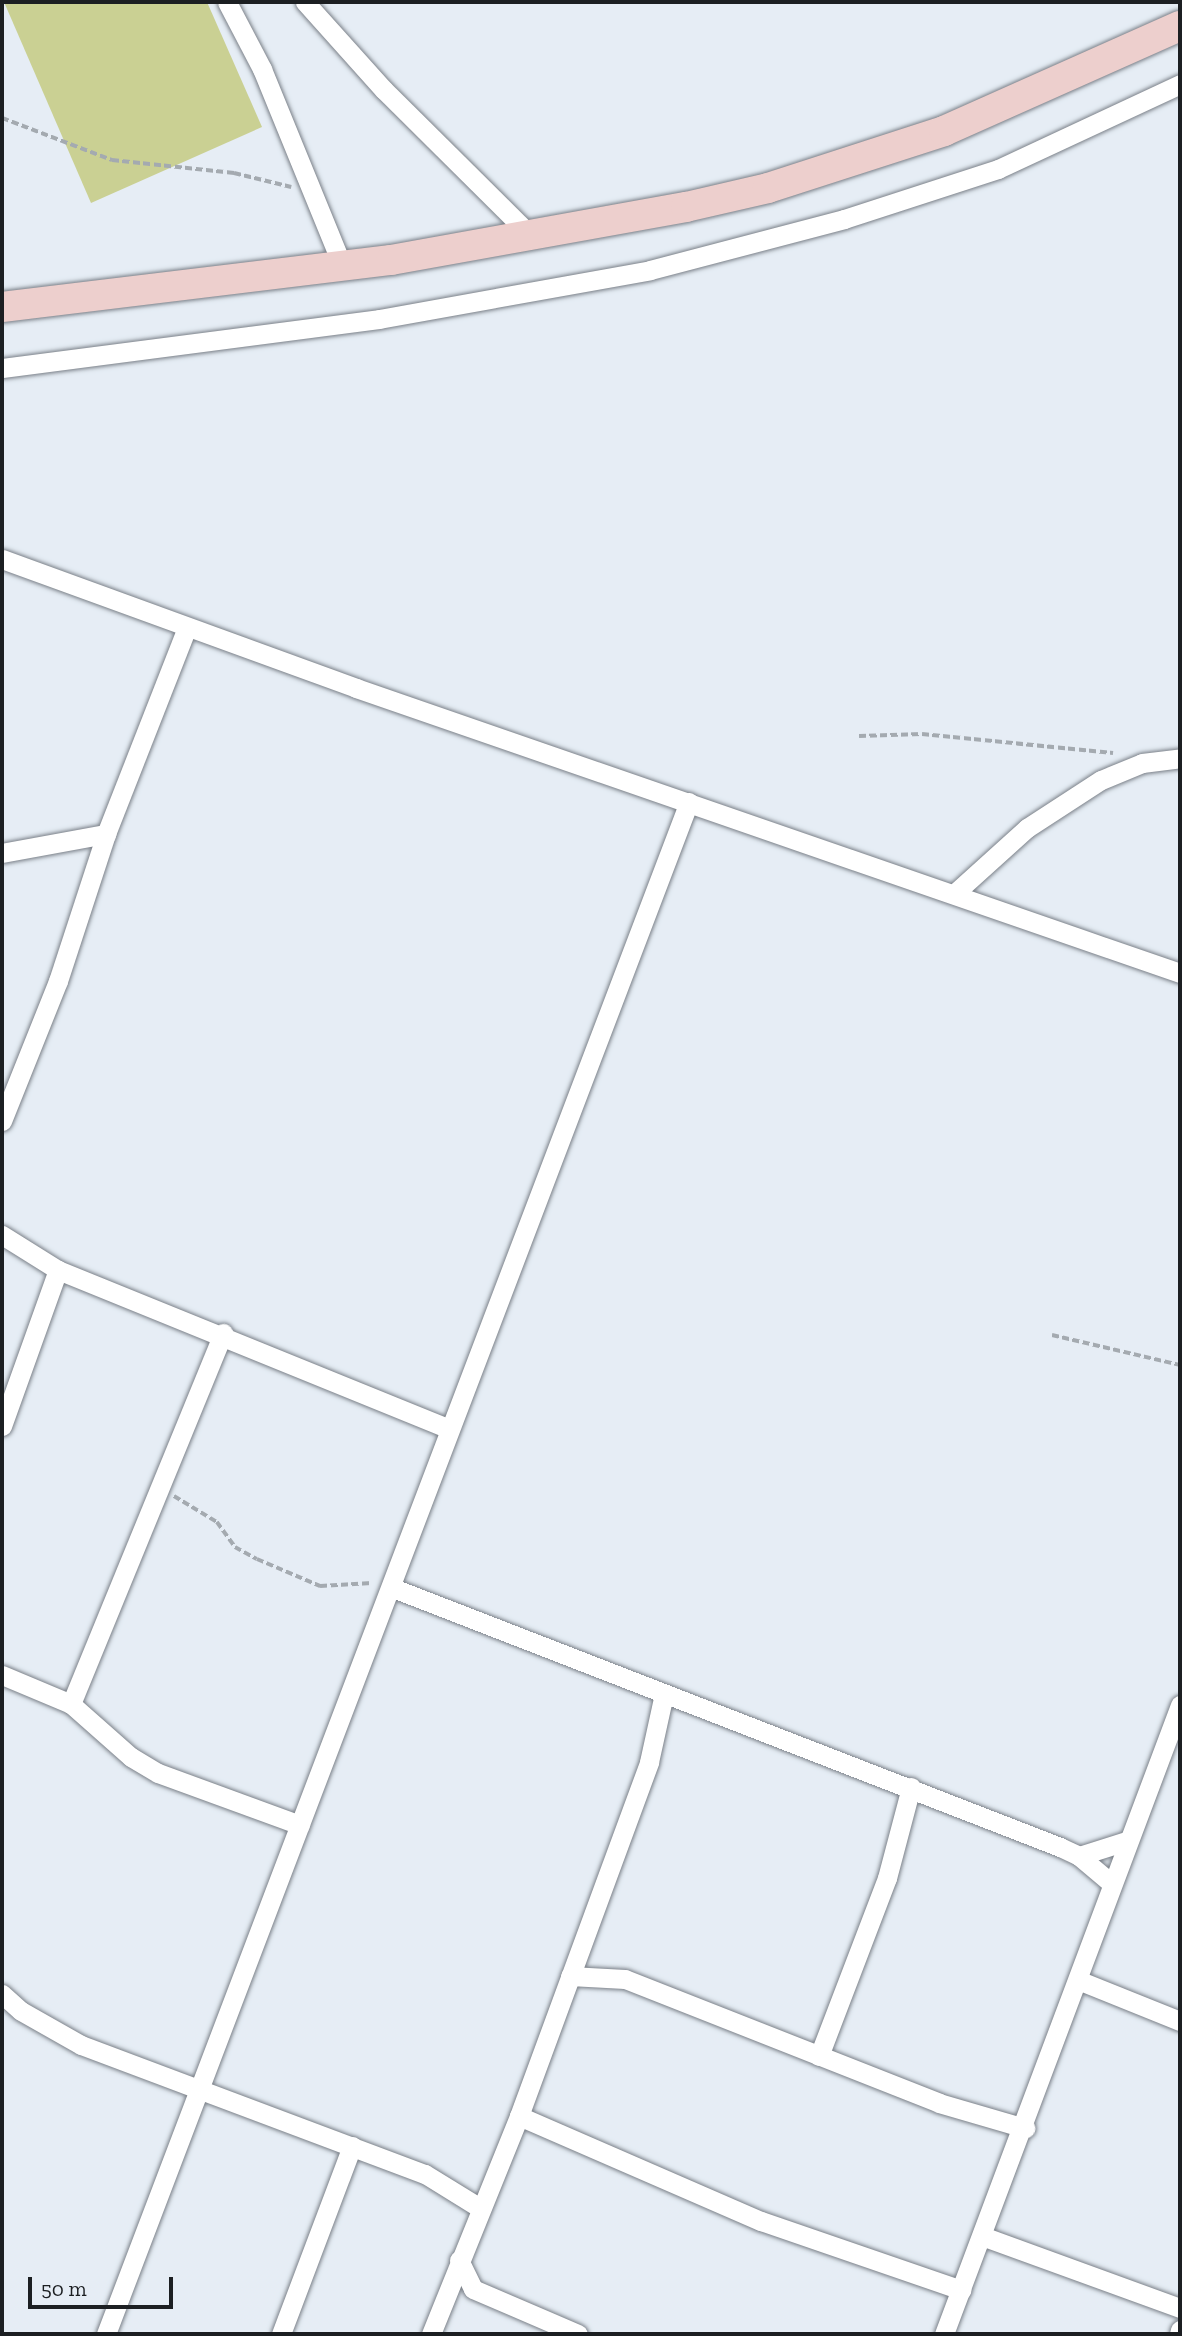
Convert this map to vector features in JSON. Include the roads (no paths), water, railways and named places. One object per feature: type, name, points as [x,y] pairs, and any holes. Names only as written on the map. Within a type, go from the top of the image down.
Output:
[{"type":"highway","points":[[2,307],[342,265],[697,205],[863,159],[1042,90],[1180,26]]},
{"type":"street","points":[[227,2],[262,69],[342,265]]},
{"type":"street","points":[[304,2],[384,90],[530,235]]},
{"type":"street","points":[[2,368],[379,319],[650,270],[844,219],[998,169],[1180,84]]},
{"type":"street","points":[[2,559],[187,627],[1180,972]]},
{"type":"street","points":[[2,1121],[58,981],[106,834],[187,627]]},
{"type":"street","points":[[955,893],[1027,828],[1101,780],[1142,763],[1180,758]]},
{"type":"street","points":[[106,2334],[395,1583],[448,1428],[689,802]]},
{"type":"street","points":[[2,853],[106,834]]},
{"type":"street","points":[[2,1235],[58,1270],[223,1333],[448,1428]]},
{"type":"street","points":[[2,1426],[58,1270]]},
{"type":"street","points":[[71,1704],[223,1333]]},
{"type":"street","points":[[395,1583],[664,1694],[911,1787],[1079,1856],[1111,1883]]},
{"type":"street","points":[[2,1675],[71,1704],[131,1757],[158,1773],[300,1825]]},
{"type":"street","points":[[431,2334],[519,2116],[649,1762],[664,1694]]},
{"type":"street","points":[[944,2334],[1025,2128],[1111,1883],[1180,1705]]},
{"type":"street","points":[[819,2056],[887,1878],[911,1787]]},
{"type":"street","points":[[1079,1856],[1129,1840]]},
{"type":"street","points":[[570,1976],[625,1979],[939,2103],[1025,2128]]},
{"type":"street","points":[[1078,1980],[1180,2021]]},
{"type":"street","points":[[2,1994],[21,2011],[81,2045],[352,2146],[452,2187],[480,2208]]},
{"type":"street","points":[[519,2116],[761,2221],[961,2290]]},
{"type":"street","points":[[281,2334],[352,2146]]},
{"type":"street","points":[[452,2187],[492,2180]]},
{"type":"street","points":[[982,2236],[1180,2308]]},
{"type":"street","points":[[459,2260],[473,2289]]},
{"type":"street","points":[[444,2298],[473,2289],[578,2334]]}]
